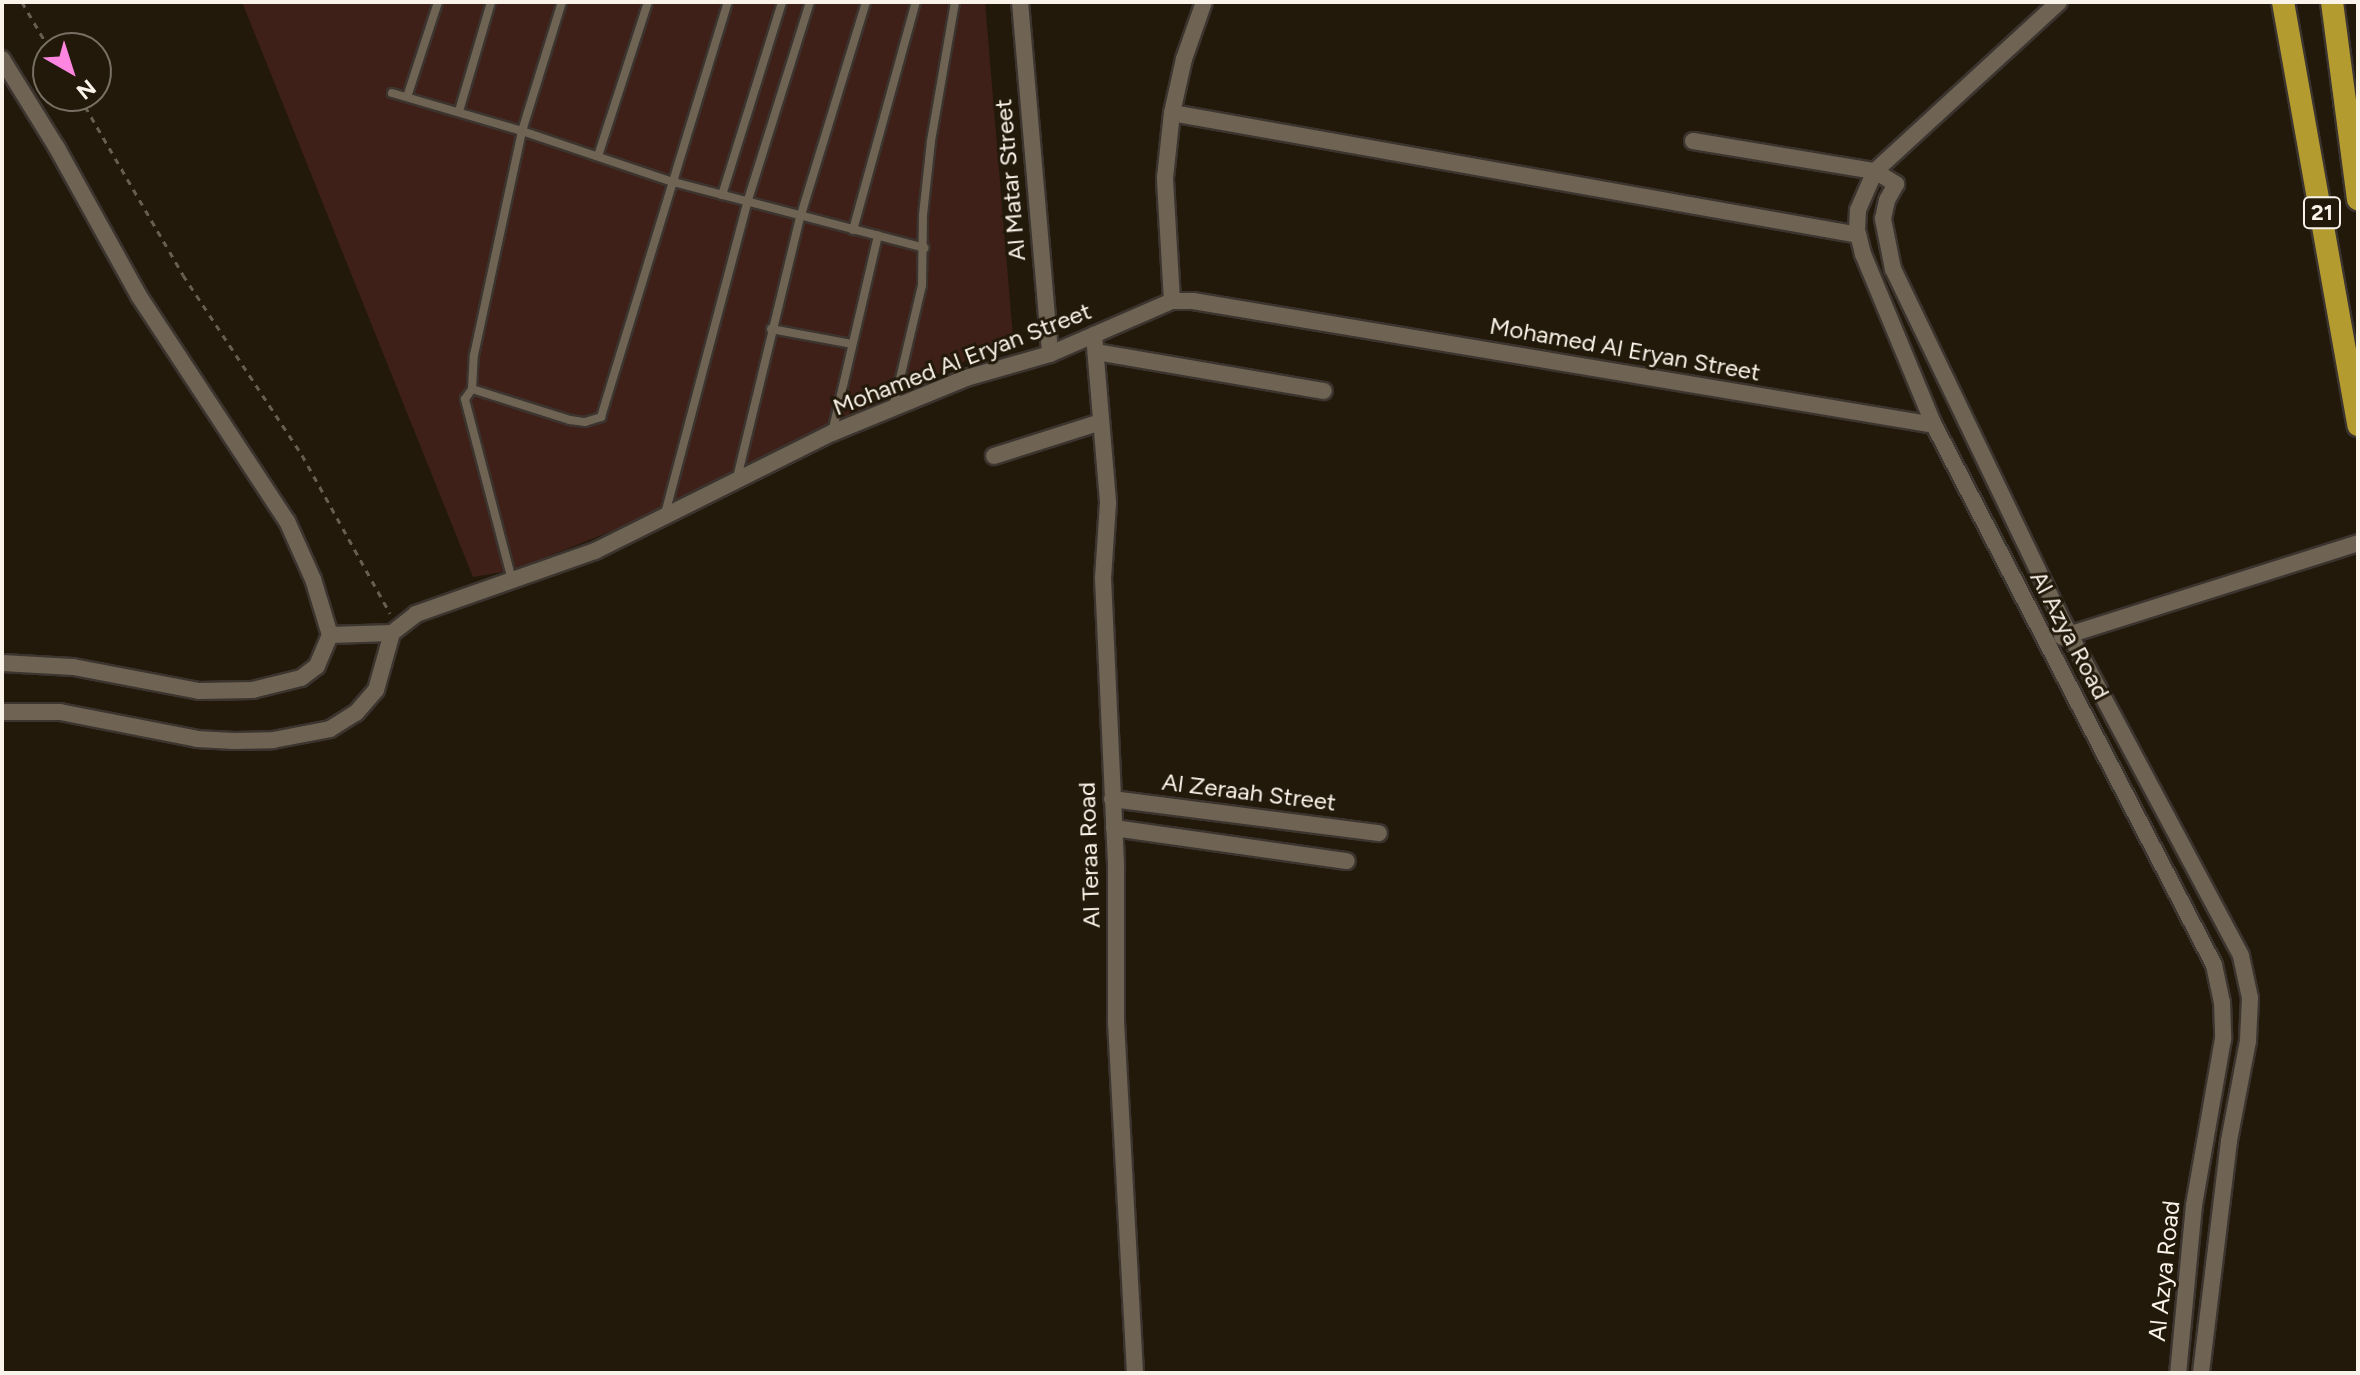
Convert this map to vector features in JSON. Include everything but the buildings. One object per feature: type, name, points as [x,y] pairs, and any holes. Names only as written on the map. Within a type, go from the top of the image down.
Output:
[{"type":"highway","name":"21","points":[[2283,2],[2358,425]]},
{"type":"highway","name":"21","points":[[2332,2],[2351,97],[2358,199]]},
{"type":"street","name":"Al Matar Street","points":[[1020,2],[1050,354]]},
{"type":"street","points":[[1172,301],[1165,178],[1172,113],[1184,59],[1204,2]]},
{"type":"street","points":[[1172,113],[1858,235],[1858,210],[1875,171],[2059,2]]},
{"type":"street","points":[[2,59],[57,148],[139,296],[287,521],[337,635]]},
{"type":"street","points":[[1693,141],[1875,171]]},
{"type":"street","name":"Al Azya Road","points":[[1875,171],[1896,184],[1887,200],[1883,219],[1893,269],[2070,635],[2241,956],[2250,998],[2248,1041],[2229,1141],[2201,1373]]},
{"type":"street","name":"Al Azya Road","points":[[1858,235],[1934,425],[2214,965],[2222,1002],[2223,1039],[2194,1205],[2178,1373]]},
{"type":"street","name":"Mohamed Al Eryan Street","points":[[391,631],[434,605],[595,551],[832,433],[966,378],[1095,343],[1172,301],[1208,304],[1934,425]]},
{"type":"street","points":[[1095,343],[1324,391]]},
{"type":"street","name":"Al Teraa Road","points":[[1095,343],[1108,503],[1103,578],[1114,828],[1116,1022],[1135,1373]]},
{"type":"street","points":[[994,456],[1101,422]]},
{"type":"street","points":[[2046,642],[2358,543]]},
{"type":"street","points":[[2,712],[60,712],[197,739],[247,741],[302,736],[330,729],[365,704],[376,690],[391,631],[337,635]]},
{"type":"street","points":[[2,663],[73,667],[199,691],[253,690],[301,678],[317,666],[337,635]]},
{"type":"street","name":"Al Zeraah Street","points":[[1112,799],[1379,833]]},
{"type":"street","points":[[1114,828],[1347,861]]},
{"type":"lane","points":[[407,97],[438,2]]},
{"type":"lane","points":[[459,111],[491,2]]},
{"type":"lane","points":[[512,580],[465,405],[472,389],[474,355],[522,131],[562,2]]},
{"type":"lane","points":[[598,156],[648,2]]},
{"type":"lane","points":[[472,389],[570,420],[585,422],[601,417],[728,2]]},
{"type":"lane","points":[[722,195],[782,2]]},
{"type":"lane","points":[[664,519],[747,203],[810,2]]},
{"type":"lane","points":[[737,479],[800,218],[866,2]]},
{"type":"lane","points":[[853,230],[916,2]]},
{"type":"lane","points":[[892,409],[922,285],[925,248],[923,215],[931,141],[955,2]]},
{"type":"lane","points":[[392,93],[459,111],[673,182],[800,218],[925,248]]},
{"type":"lane","points":[[832,433],[878,235]]},
{"type":"lane","points":[[771,329],[852,344]]},
{"type":"path","points":[[22,2],[40,32]]},
{"type":"path","points":[[88,112],[183,275],[309,466],[391,631]]},
{"type":"shaded area","points":[[242,2],[985,2],[1013,338],[612,531],[514,570],[473,577]]}]
